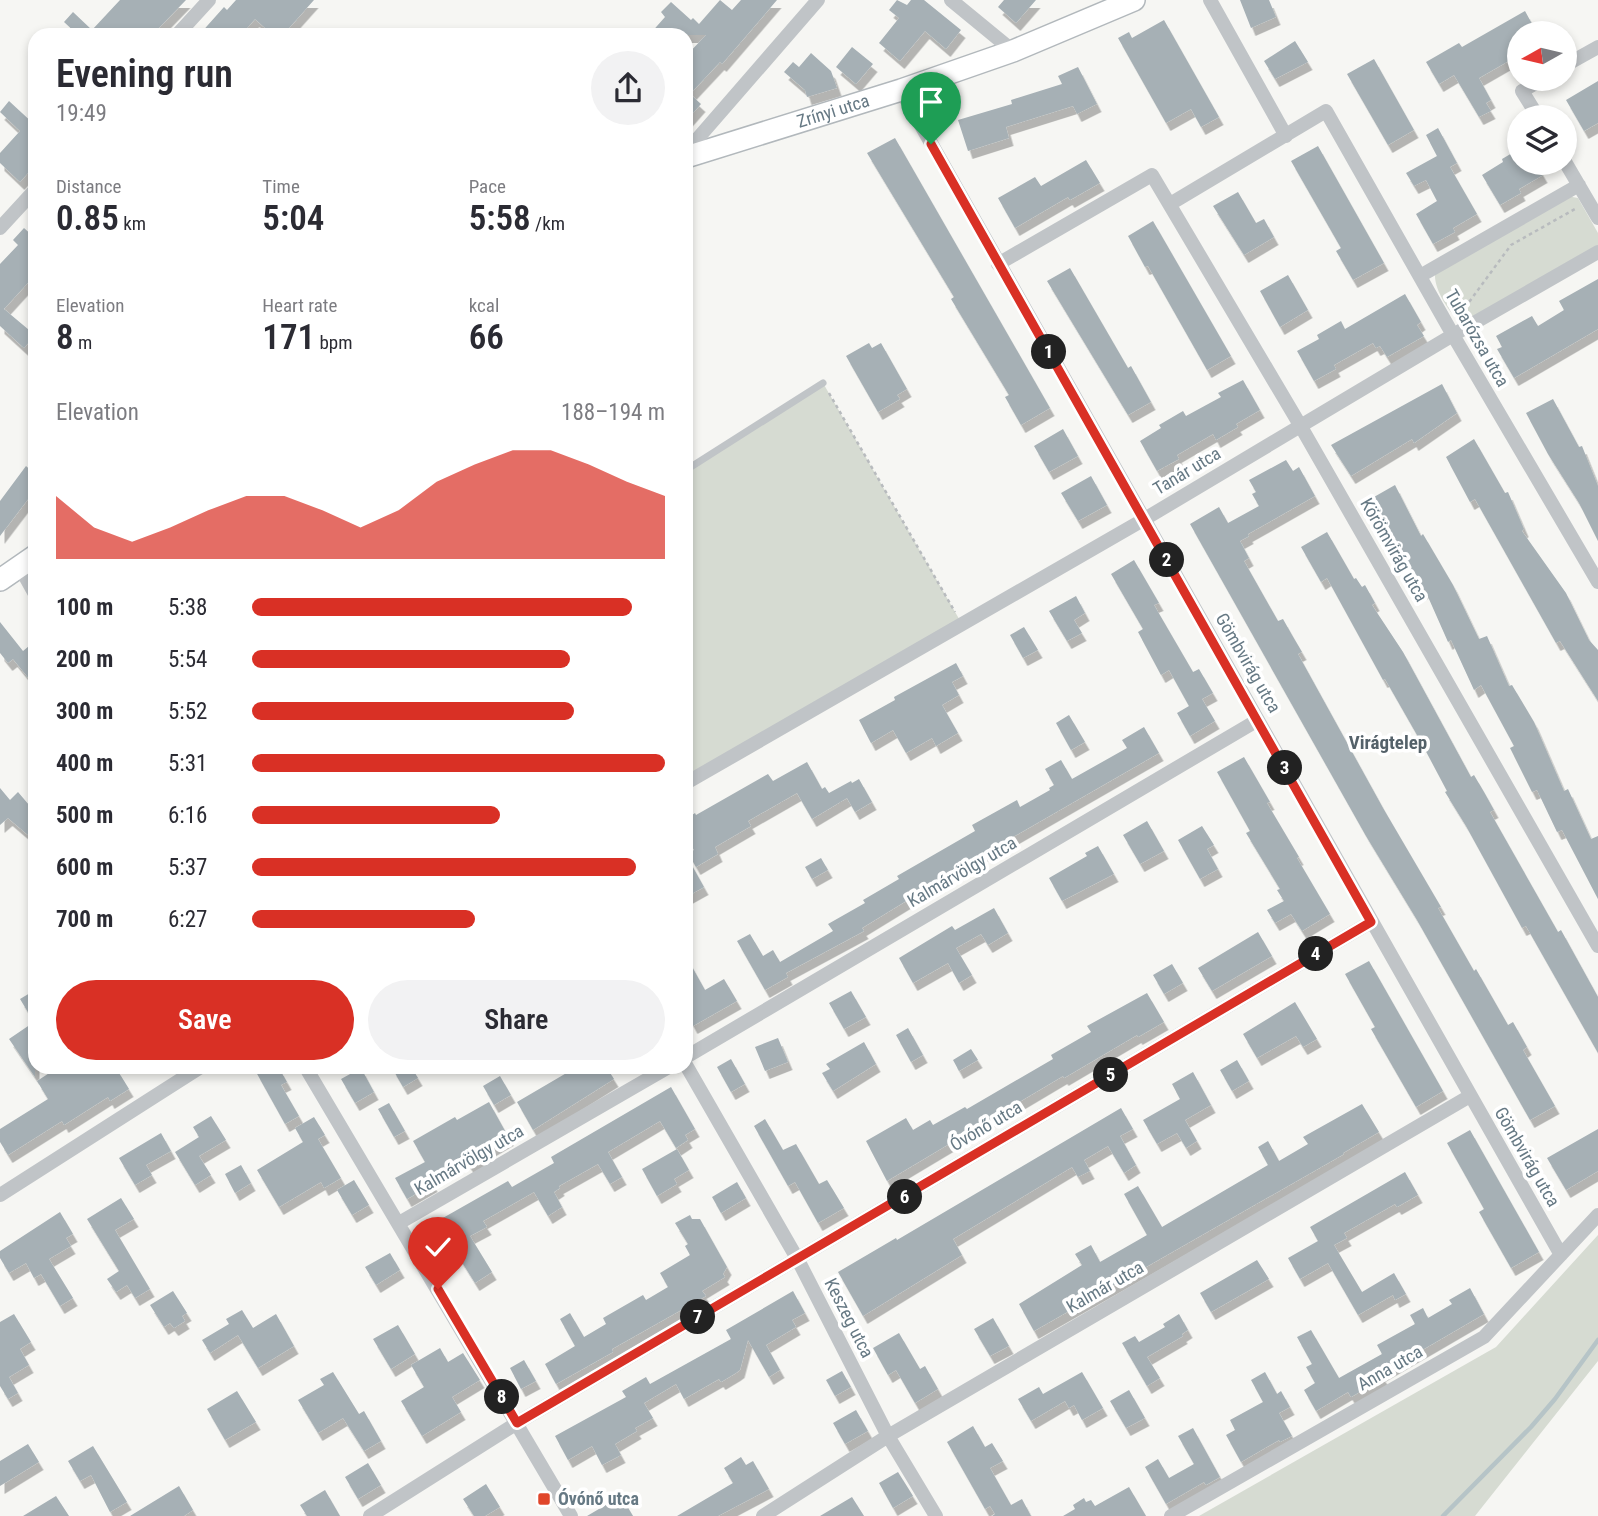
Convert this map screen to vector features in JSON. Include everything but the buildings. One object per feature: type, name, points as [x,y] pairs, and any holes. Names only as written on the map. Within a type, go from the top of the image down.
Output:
[{"type":"main road","name":"Zrínyi utca","points":[[693,155],[901,90],[1013,51],[1134,0]]},
{"type":"main road","points":[[0,580],[27,561]]},
{"type":"street","points":[[183,28],[209,0]]},
{"type":"street","points":[[693,144],[818,0]]},
{"type":"street","points":[[951,0],[1013,51]]},
{"type":"street","points":[[1170,204],[1286,136],[1210,0]]},
{"type":"street","points":[[1577,59],[1598,47]]},
{"type":"street","name":"Gömbvirág utca","points":[[901,90],[1561,1255]]},
{"type":"street","name":"Tubarózsa utca","points":[[1286,136],[1326,111],[1598,582]]},
{"type":"street","name":"Körömvirág utca","points":[[998,264],[1152,175],[1300,425],[1598,946]]},
{"type":"street","points":[[1573,175],[1598,218]]},
{"type":"street","points":[[1420,276],[1579,184]]},
{"type":"street","points":[[0,228],[28,198]]},
{"type":"street","name":"Tanár utca","points":[[693,779],[1143,520],[1300,425],[1598,252]]},
{"type":"street","name":"Kalmárvölgy utca","points":[[693,1053],[1258,720]]},
{"type":"street","name":"Óvónő utca","points":[[370,1516],[517,1423],[1371,922]]},
{"type":"street","points":[[0,1195],[190,1074]]},
{"type":"street","points":[[310,1074],[571,1516]]},
{"type":"street","name":"Kalmárvölgy utca","points":[[399,1223],[657,1074]]},
{"type":"street","name":"Keszeg utca","points":[[691,1074],[798,1260],[888,1436],[936,1516]]},
{"type":"street","name":"Kalmár utca","points":[[763,1516],[888,1436],[1470,1097]]},
{"type":"street","name":"Anna utca","points":[[1171,1516],[1484,1336],[1598,1215]]},
{"type":"lane","points":[[693,466],[823,383]]},
{"type":"path","points":[[1453,335],[1456,319],[1511,245],[1589,202]]},
{"type":"path","points":[[823,383],[962,624]]},
{"type":"shaded area","points":[[1567,196],[1578,198],[1598,233],[1598,245],[1468,322],[1461,322],[1443,300],[1435,274]]},
{"type":"shaded area","points":[[823,383],[962,624],[693,779],[693,466]]},
{"type":"shaded area","points":[[1598,1235],[1598,1361],[1475,1516],[1199,1516],[1496,1347]]},
{"type":"waterway","points":[[1443,1516],[1531,1427],[1598,1340]]},
{"type":"place","name":"Óvónő utca","points":[[544,1499]]},
{"type":"district","name":"Virágtelep","points":[[1388,742]]},
{"type":"route","points":[[438,1289],[517,1423],[1371,922],[931,144]]}]
